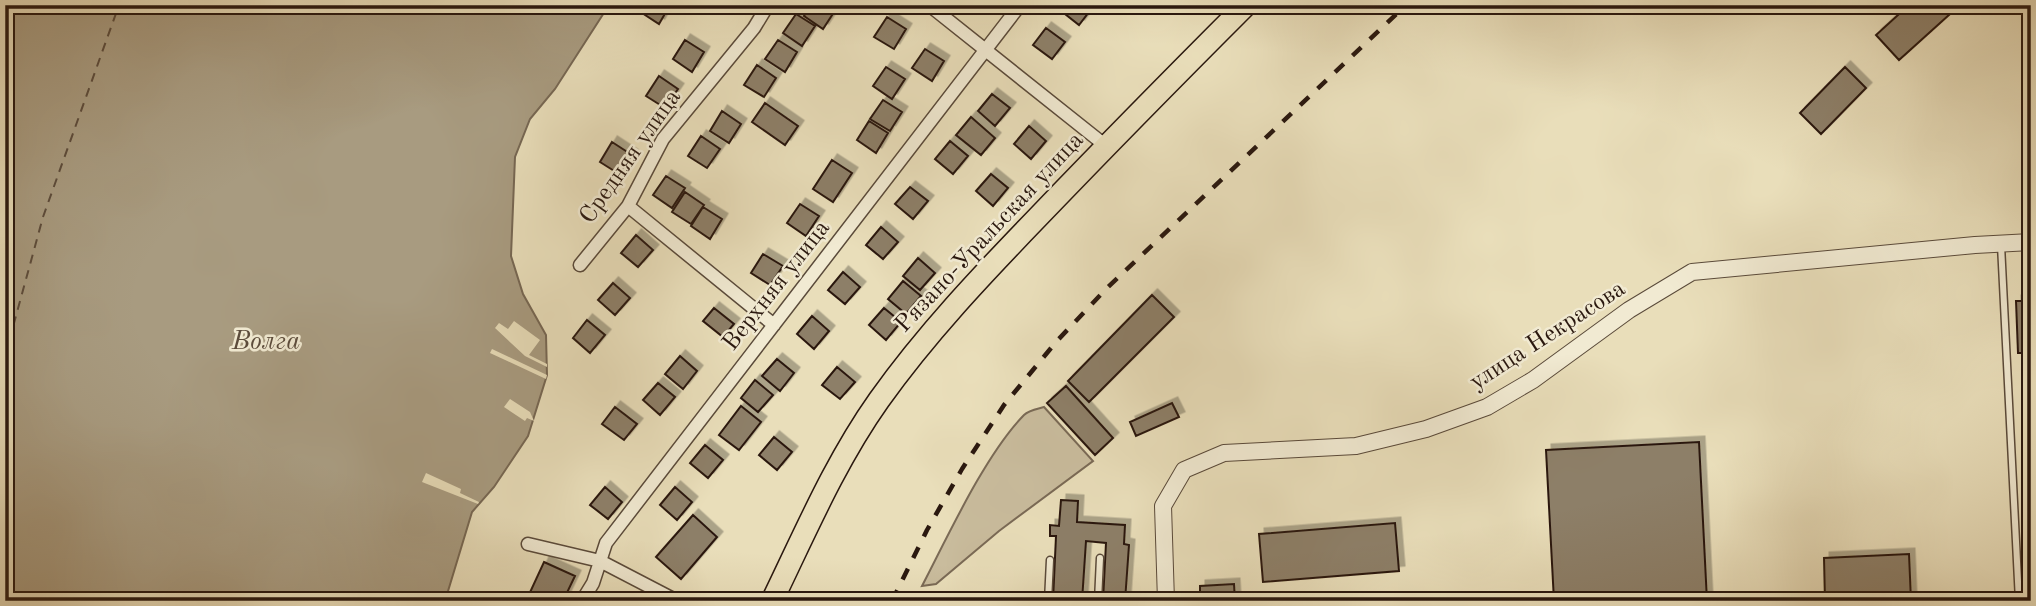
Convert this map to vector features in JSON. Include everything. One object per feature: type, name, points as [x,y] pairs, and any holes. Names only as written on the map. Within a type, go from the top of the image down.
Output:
[{"type":"main road","name":"Рязано-Уральская улица","points":[[772,601],[825,491],[878,402],[964,294],[1246,5]]},
{"type":"street","name":"Средняя улица","points":[[580,265],[628,206],[663,139],[754,27],[768,5]]},
{"type":"street","points":[[929,5],[1106,146]]},
{"type":"street","name":"Верхняя улица","points":[[582,601],[593,583],[606,543],[1020,5]]},
{"type":"street","points":[[628,206],[774,325]]},
{"type":"street","name":"улица Некрасова","points":[[1167,601],[1163,506],[1184,470],[1224,453],[1356,446],[1426,429],[1487,407],[1533,380],[1629,310],[1692,272],[2031,242]]},
{"type":"street","points":[[528,544],[600,561],[677,601]]},
{"type":"lane","points":[[2001,243],[2019,601]]},
{"type":"lane","points":[[1098,601],[1100,558]]},
{"type":"lane","points":[[1048,601],[1050,560]]},
{"type":"shaded area","points":[[1044,407],[1093,461],[999,531],[936,584],[922,586],[968,497],[995,452],[1024,415]]},
{"type":"water","name":"Волга","points":[[5,5],[609,5],[555,89],[530,119],[515,157],[511,256],[523,294],[546,335],[547,375],[528,436],[494,487],[472,512],[445,601],[5,601]]},
{"type":"pier","points":[[514,321],[540,340],[529,355],[547,364],[547,367],[525,356],[495,328],[499,323],[508,329]]},
{"type":"pier","points":[[492,349],[547,375],[546,379],[490,353]]},
{"type":"pier","points":[[510,399],[530,412],[534,421],[527,418],[525,421],[504,407]]},
{"type":"pier","points":[[426,473],[461,489],[460,493],[479,502],[478,504],[422,482]]},
{"type":"building","points":[[643,5],[670,5],[659,24],[639,11]]},
{"type":"building","points":[[811,5],[830,5],[836,9],[823,29],[804,16]]},
{"type":"building","points":[[1064,5],[1088,5],[1092,8],[1079,25],[1060,10]]},
{"type":"building","points":[[1909,5],[1960,5],[1899,60],[1876,35]]},
{"type":"building","points":[[796,14],[815,26],[802,46],[783,33]]},
{"type":"building","points":[[887,17],[906,29],[894,49],[874,37]]},
{"type":"building","points":[[1046,28],[1065,42],[1052,59],[1033,45]]},
{"type":"building","points":[[685,40],[704,52],[692,72],[673,59]]},
{"type":"building","points":[[778,40],[797,52],[785,72],[765,59]]},
{"type":"building","points":[[925,49],[944,61],[932,81],[912,68]]},
{"type":"building","points":[[757,65],[776,78],[764,97],[744,85]]},
{"type":"building","points":[[886,67],[905,79],[892,99],[873,86]]},
{"type":"building","points":[[1845,67],[1866,88],[1821,134],[1800,113]]},
{"type":"building","points":[[659,76],[678,89],[665,108],[646,96]]},
{"type":"building","points":[[992,94],[1010,108],[995,126],[978,111]]},
{"type":"building","points":[[883,100],[902,112],[890,131],[870,119]]},
{"type":"building","points":[[765,103],[798,126],[785,145],[752,122]]},
{"type":"building","points":[[722,111],[741,124],[729,143],[710,131]]},
{"type":"building","points":[[971,117],[995,138],[981,155],[956,135]]},
{"type":"building","points":[[869,121],[888,133],[876,153],[857,140]]},
{"type":"building","points":[[1029,126],[1046,141],[1031,159],[1014,144]]},
{"type":"building","points":[[701,136],[720,149],[707,168],[688,156]]},
{"type":"building","points":[[950,141],[968,156],[953,174],[935,159]]},
{"type":"building","points":[[612,142],[632,155],[619,174],[600,162]]},
{"type":"building","points":[[832,160],[852,173],[833,202],[813,189]]},
{"type":"building","points":[[991,174],[1008,188],[993,206],[976,191]]},
{"type":"building","points":[[666,176],[685,188],[672,208],[653,195]]},
{"type":"building","points":[[910,187],[928,201],[913,219],[895,204]]},
{"type":"building","points":[[685,192],[704,205],[691,224],[672,212]]},
{"type":"building","points":[[800,204],[819,216],[806,236],[787,223]]},
{"type":"building","points":[[703,207],[722,219],[710,239],[691,226]]},
{"type":"building","points":[[881,227],[898,242],[883,259],[866,245]]},
{"type":"building","points":[[636,235],[653,250],[638,267],[621,253]]},
{"type":"building","points":[[763,254],[783,266],[770,285],[751,273]]},
{"type":"building","points":[[918,258],[935,273],[920,290],[903,276]]},
{"type":"building","points":[[843,272],[860,287],[845,304],[828,290]]},
{"type":"building","points":[[903,281],[921,296],[906,314],[888,299]]},
{"type":"building","points":[[613,283],[630,298],[615,315],[598,300]]},
{"type":"building","points":[[1152,295],[1174,317],[1089,402],[1068,381]]},
{"type":"building","points":[[2016,301],[2031,301],[2031,353],[2018,353]]},
{"type":"building","points":[[714,308],[734,324],[723,337],[703,321]]},
{"type":"building","points":[[884,308],[901,322],[886,340],[869,325]]},
{"type":"building","points":[[812,316],[829,331],[814,349],[797,334]]},
{"type":"building","points":[[587,320],[605,335],[590,353],[573,338]]},
{"type":"building","points":[[680,356],[697,371],[683,389],[665,374]]},
{"type":"building","points":[[777,359],[794,373],[780,391],[762,376]]},
{"type":"building","points":[[837,367],[855,382],[840,399],[822,385]]},
{"type":"building","points":[[755,380],[773,395],[758,412],[741,398]]},
{"type":"building","points":[[658,383],[675,397],[660,415],[643,400]]},
{"type":"building","points":[[1066,386],[1113,438],[1095,455],[1047,403]]},
{"type":"building","points":[[1172,403],[1179,417],[1136,436],[1130,422]]},
{"type":"building","points":[[741,406],[761,422],[739,450],[719,435]]},
{"type":"building","points":[[615,407],[637,424],[624,440],[602,424]]},
{"type":"building","points":[[774,437],[792,452],[777,470],[759,455]]},
{"type":"building","points":[[1699,442],[1707,601],[1554,601],[1546,450]]},
{"type":"building","points":[[705,445],[723,460],[708,478],[690,463]]},
{"type":"building","points":[[605,487],[622,502],[608,519],[590,505]]},
{"type":"building","points":[[675,487],[692,502],[677,520],[660,505]]},
{"type":"building","points":[[1061,500],[1078,501],[1077,522],[1125,525],[1124,544],[1129,545],[1125,601],[1103,601],[1106,543],[1086,541],[1082,601],[1053,601],[1056,536],[1050,536],[1050,525],[1059,526]]},
{"type":"building","points":[[693,515],[717,537],[681,579],[656,557]]},
{"type":"building","points":[[1395,523],[1399,571],[1263,582],[1259,534]]},
{"type":"building","points":[[1909,554],[1911,601],[1825,601],[1824,558]]},
{"type":"building","points":[[544,562],[575,576],[563,601],[526,601]]},
{"type":"building","points":[[1234,584],[1235,601],[1200,601],[1200,586]]},
{"type":"building","points":[[1487,598],[1487,601],[1439,601]]},
{"type":"ferry route","points":[[5,356],[43,217],[119,5]]},
{"type":"railway","points":[[892,601],[927,530],[962,469],[1004,405],[1056,342],[1107,288],[1406,5]]}]
